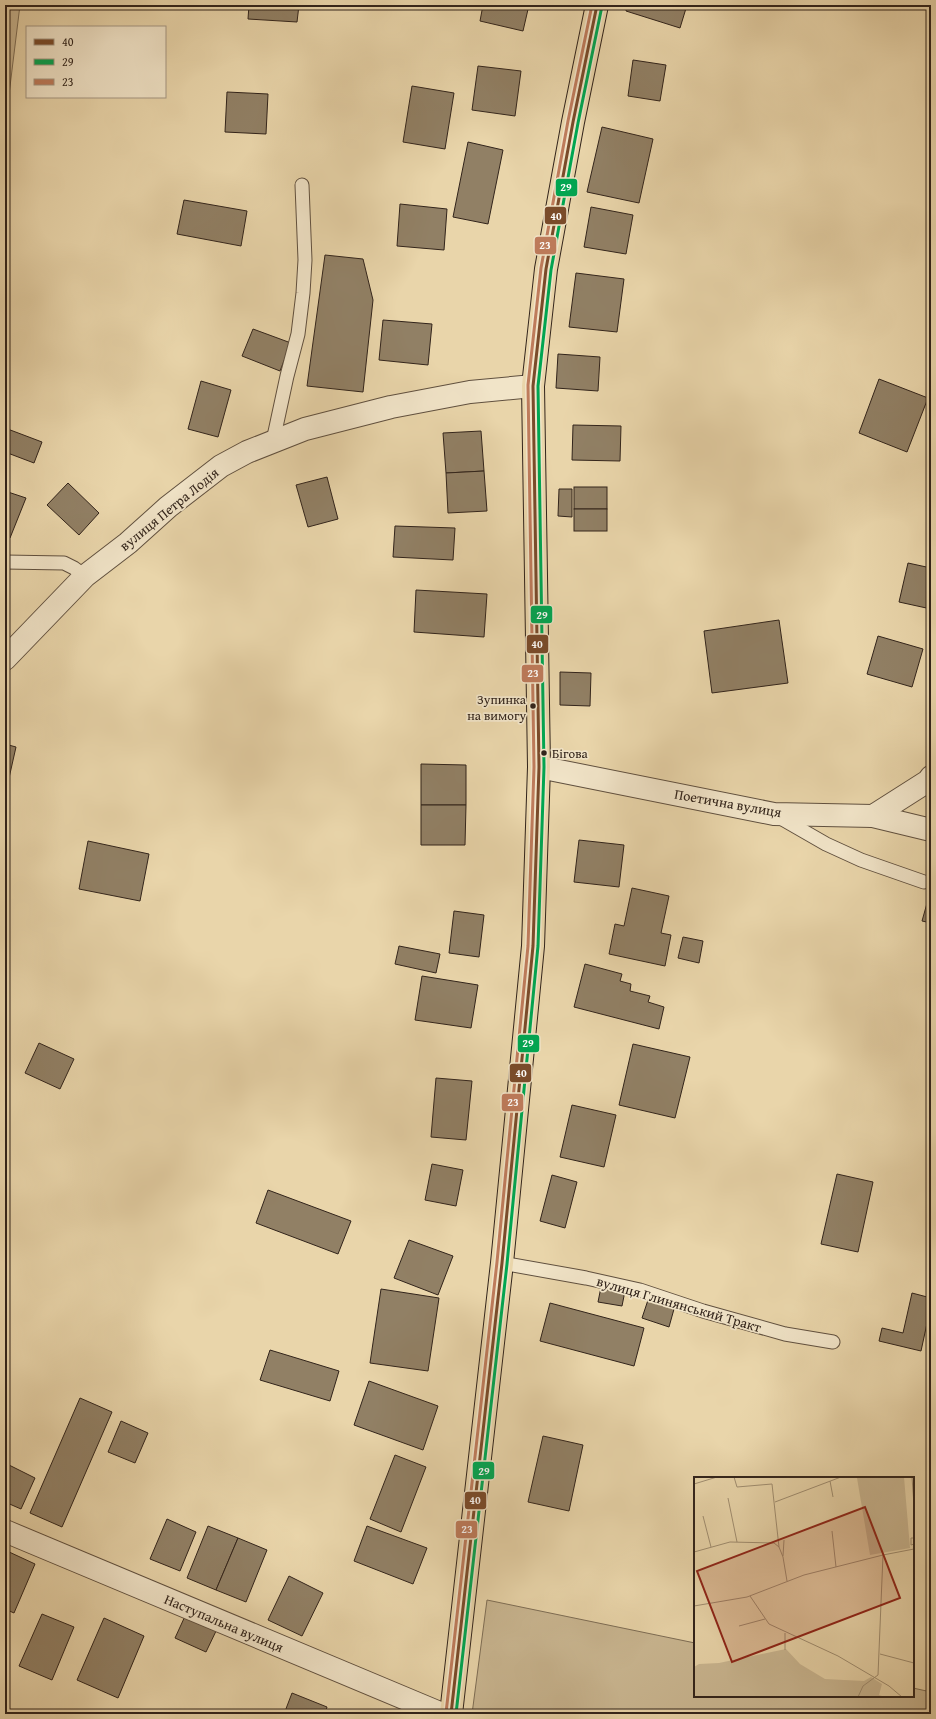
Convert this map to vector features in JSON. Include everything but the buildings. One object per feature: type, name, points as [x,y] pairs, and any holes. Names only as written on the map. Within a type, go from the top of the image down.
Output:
[{"type":"main road","points":[[451,1714],[502,1263],[533,946],[539,767],[532,386],[546,269],[573,122],[597,5]]},
{"type":"street","name":"вулиця Петра Лодія","points":[[5,659],[85,576],[128,543],[168,507],[221,466],[247,452],[305,429],[391,407],[470,392],[532,386]]},
{"type":"street","name":"Поетична вулиця","points":[[539,767],[774,814],[873,816],[931,830]]},
{"type":"street","points":[[873,816],[928,781],[931,777]]},
{"type":"street","name":"Наступальна вулиця","points":[[5,1531],[442,1714]]},
{"type":"lane","points":[[273,441],[286,376],[298,334],[303,293],[305,260],[302,185]]},
{"type":"lane","points":[[5,562],[64,563],[85,576]]},
{"type":"lane","points":[[774,814],[833,847],[861,860],[924,882]]},
{"type":"lane","name":"вулиця Глинянський Тракт","points":[[502,1263],[586,1278],[640,1290],[703,1311],[777,1332],[833,1342]]},
{"type":"shaded area","points":[[5,5],[20,5],[5,127]]},
{"type":"shaded area","points":[[487,1600],[694,1643],[694,1697],[914,1697],[914,1688],[931,1692],[931,1714],[472,1714]]},
{"type":"transit line","name":"23","points":[[446,1713],[497,1262],[528,946],[534,767],[528,385],[541,268],[568,121],[592,5]]},
{"type":"transit line","name":"40","points":[[451,1714],[502,1263],[533,946],[539,767],[533,386],[546,269],[573,122],[597,5]]},
{"type":"transit line","name":"29","points":[[456,1714],[507,1264],[538,946],[544,767],[538,386],[551,270],[578,123],[602,6]]},
{"type":"place","name":"Зупинка на вимогу","points":[[533,706]]},
{"type":"place","name":"Бігова","points":[[544,753]]}]
